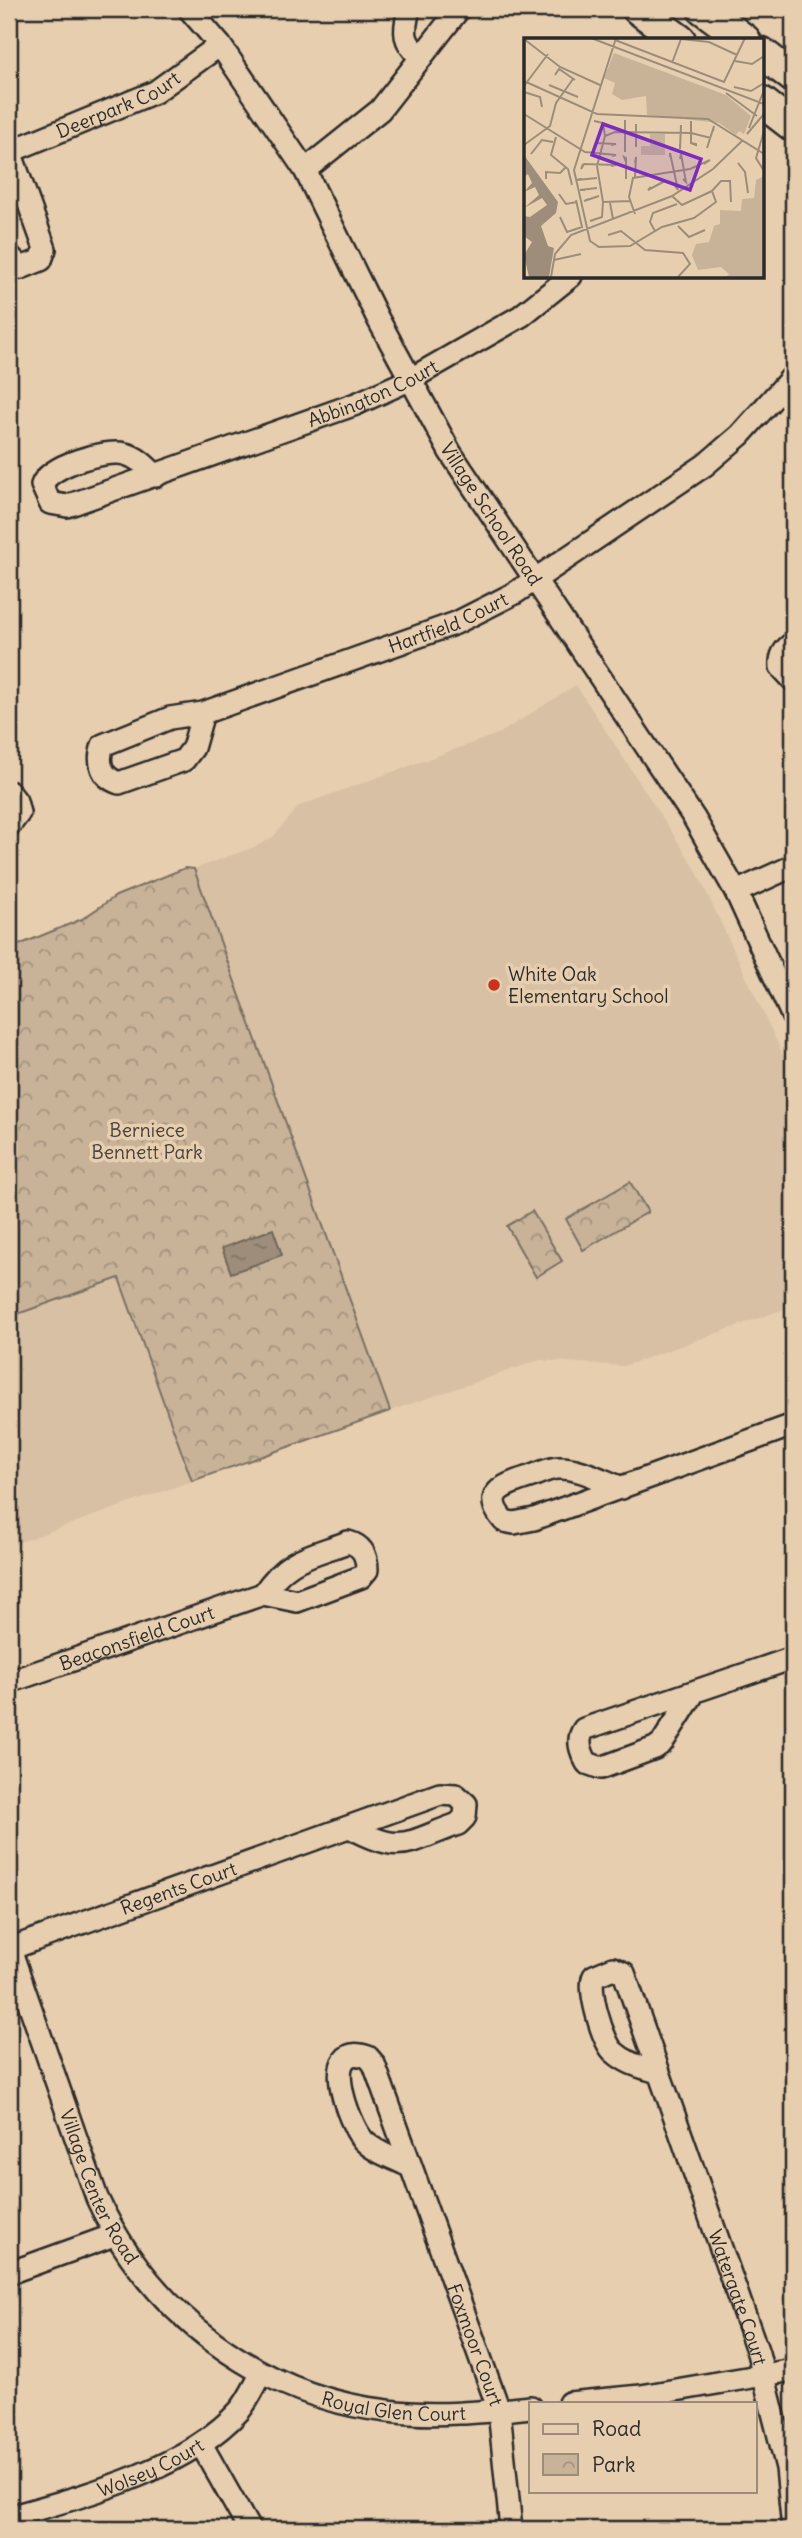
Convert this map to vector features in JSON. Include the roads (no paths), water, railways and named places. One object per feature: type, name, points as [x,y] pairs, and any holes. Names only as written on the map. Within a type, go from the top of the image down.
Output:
[{"type":"street","name":"Village School Road","points":[[189,9],[220,45],[305,170],[409,380],[450,452],[694,818],[736,892],[793,1017]]},
{"type":"street","points":[[409,9],[405,25],[407,44],[421,58]]},
{"type":"street","points":[[305,170],[380,110],[459,9]]},
{"type":"street","points":[[638,9],[677,38]]},
{"type":"street","points":[[703,9],[742,38]]},
{"type":"street","name":"Deerpark Court","points":[[9,256],[15,265],[21,268],[41,260],[45,249],[10,152],[155,92],[220,45]]},
{"type":"street","points":[[764,54],[793,77]]},
{"type":"street","points":[[764,104],[793,126]]},
{"type":"street","name":"Abbington Court","points":[[156,476],[127,454],[109,452],[52,471],[42,485],[50,503],[66,506],[156,476],[310,423],[409,380],[521,316],[568,278]]},
{"type":"street","name":"Hartfield Court","points":[[203,713],[193,748],[184,760],[119,783],[108,780],[99,756],[103,745],[170,718],[203,713],[456,623],[536,579],[705,465],[740,435],[793,376]]},
{"type":"street","points":[[793,643],[786,648],[781,659],[781,667],[793,680]]},
{"type":"street","points":[[9,792],[16,801],[19,814],[9,826]]},
{"type":"street","points":[[736,892],[793,866]]},
{"type":"street","points":[[622,1488],[569,1469],[556,1468],[501,1486],[495,1495],[495,1504],[504,1521],[514,1523],[534,1520],[622,1488],[793,1425]]},
{"type":"street","name":"Beaconsfield Court","points":[[9,1682],[263,1594]]},
{"type":"street","points":[[693,1694],[662,1743],[655,1748],[600,1768],[587,1763],[580,1750],[580,1734],[584,1729],[793,1658]]},
{"type":"street","name":"Regents Court","points":[[9,1948],[440,1794],[456,1795],[466,1804],[466,1817],[458,1824],[400,1846],[381,1844],[350,1827]]},
{"type":"street","name":"Village Center Road","points":[[9,1948],[97,2198],[114,2235],[154,2288],[204,2336],[262,2373]]},
{"type":"street","name":"Watergate Court","points":[[658,2072],[629,2064],[611,2050],[590,1991],[594,1976],[613,1968],[624,1973],[764,2376],[787,2468],[793,2529]]},
{"type":"street","name":"Foxmoor Court","points":[[411,2167],[363,2140],[356,2127],[338,2079],[344,2062],[352,2056],[368,2057],[374,2064],[499,2410],[511,2529]]},
{"type":"street","points":[[9,2273],[114,2235]]},
{"type":"street","points":[[579,2402],[641,2396],[793,2370]]},
{"type":"street","name":"Royal Glen Court","points":[[262,2373],[340,2403],[389,2411],[529,2407]]},
{"type":"street","name":"Wolsey Court","points":[[9,2517],[149,2470],[201,2444],[241,2409],[262,2373]]},
{"type":"street","points":[[201,2444],[249,2529]]},
{"type":"water","points":[[273,1229],[282,1255],[231,1273],[222,1248]]},
{"type":"place","name":"White Oak Elementary School","points":[[494,985]]},
{"type":"park label","name":"Berniece Bennett Park","points":[[147,1141]]}]
